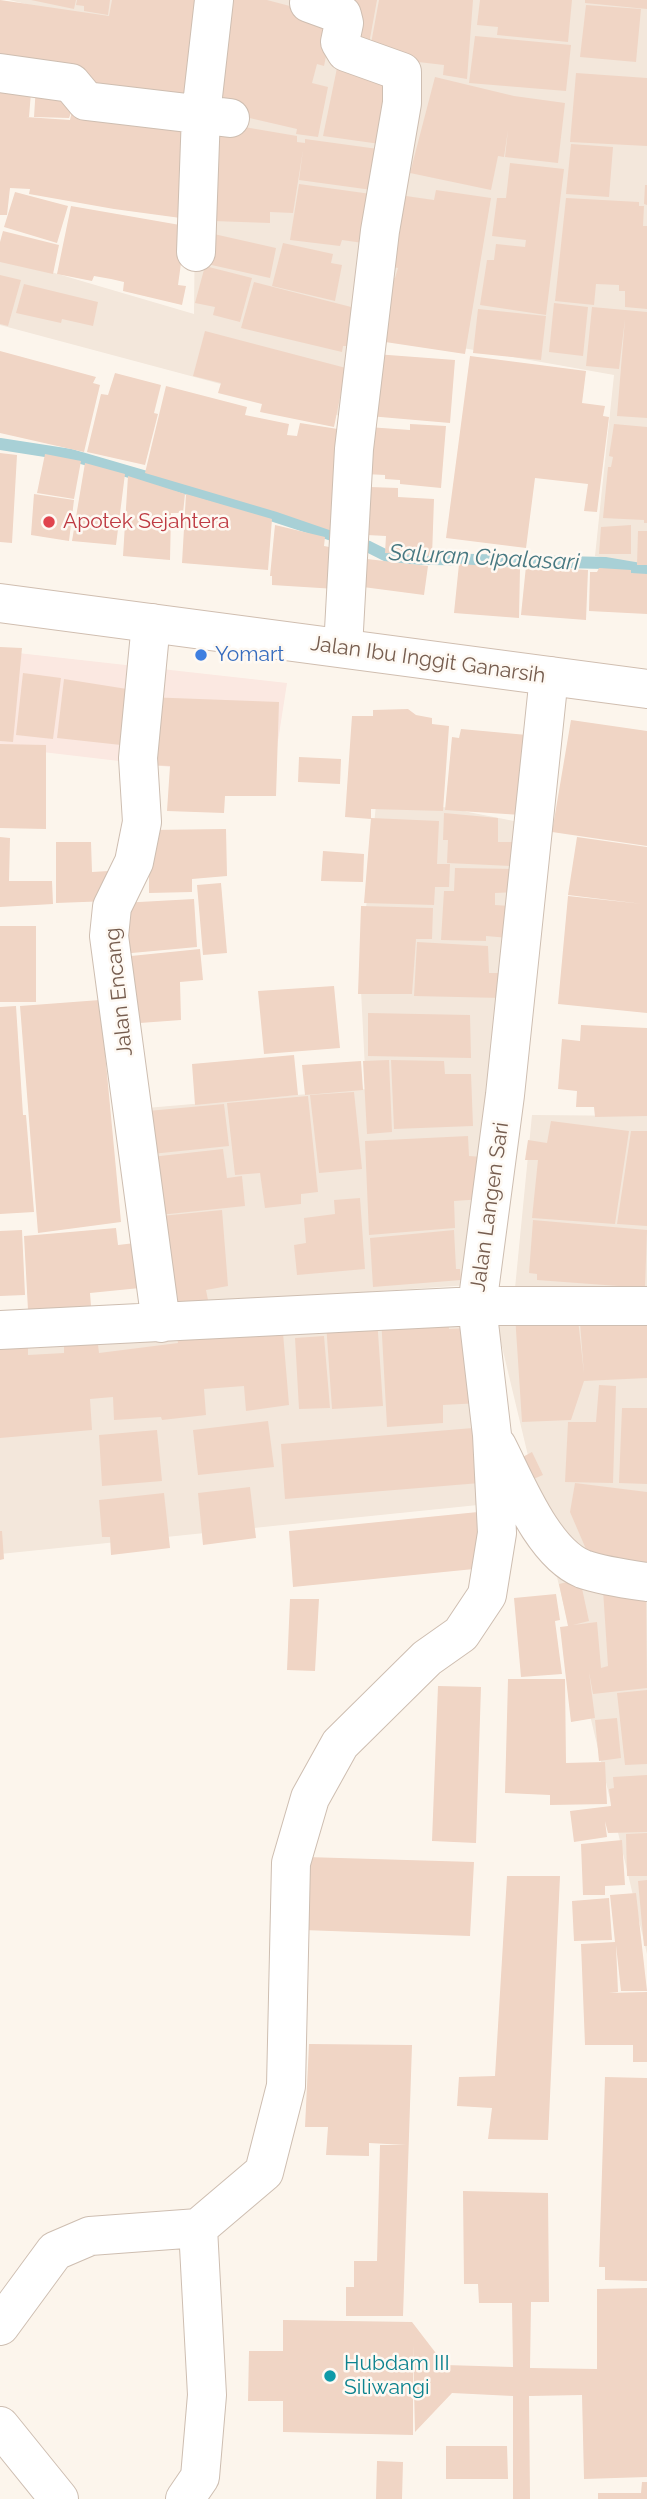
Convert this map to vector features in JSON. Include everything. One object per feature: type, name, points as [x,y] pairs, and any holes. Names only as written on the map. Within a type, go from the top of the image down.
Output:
[{"type":"street","points":[[197,251],[215,116],[214,0]]},
{"type":"street","points":[[306,1],[342,15],[344,23],[340,42],[346,52],[402,72],[402,103],[380,231],[354,449],[343,649]]},
{"type":"street","points":[[0,73],[71,83],[86,102],[215,116]]},
{"type":"street","name":"Jalan Ibu Inggit Ganarsih","points":[[0,603],[647,689]]},
{"type":"street","name":"Jalan Encang","points":[[151,623],[138,758],[142,822],[134,862],[113,908],[109,936],[161,1323]]},
{"type":"street","name":"Jalan Langen Sari","points":[[0,1330],[477,1306],[505,1095],[549,676]]},
{"type":"street","points":[[0,2326],[55,2251],[90,2236],[198,2228],[264,2172],[286,2086],[291,1863],[310,1798],[340,1744],[427,1658],[461,1634],[487,1595],[497,1533],[492,1435],[477,1306],[647,1306]]},
{"type":"street","points":[[492,1435],[536,1521],[563,1557],[582,1568],[618,1578],[647,1582]]},
{"type":"street","points":[[186,2499],[200,2476],[206,2395],[198,2228]]},
{"type":"street","points":[[0,2426],[60,2499]]},
{"type":"shaded area","points":[[9,0],[647,0],[647,565],[595,556],[614,375],[373,332],[359,421],[0,325],[0,257],[194,314],[196,113],[73,15]]},
{"type":"shaded area","points":[[0,651],[287,683],[272,779],[0,747]]},
{"type":"shaded area","points":[[377,794],[524,823],[469,1285],[164,1306],[135,1109],[366,1089],[360,971]]},
{"type":"shaded area","points":[[532,1115],[647,1116],[647,1290],[515,1288]]},
{"type":"shaded area","points":[[467,1302],[478,1505],[0,1554],[0,1337]]},
{"type":"shaded area","points":[[493,1309],[647,1314],[647,1954]]},
{"type":"building","points":[[0,0],[109,16],[112,0],[203,0],[194,105],[0,66]]},
{"type":"building","points":[[31,0],[76,0],[74,9]]},
{"type":"building","points":[[77,0],[110,0],[108,15],[84,11],[84,6],[76,5]]},
{"type":"building","points":[[223,0],[267,0],[324,15],[332,27],[324,66],[317,64],[312,83],[328,87],[318,137],[296,134],[297,129],[215,110]]},
{"type":"building","points":[[317,0],[377,0],[369,44]]},
{"type":"building","points":[[379,0],[473,0],[467,79],[443,75],[444,65],[401,60],[370,49]]},
{"type":"building","points":[[480,0],[572,0],[568,42],[497,35],[498,27],[477,25]]},
{"type":"building","points":[[585,0],[647,0],[647,9],[585,3]]},
{"type":"building","points":[[586,5],[641,9],[636,62],[580,57]]},
{"type":"building","points":[[475,36],[571,45],[566,91],[469,83]]},
{"type":"building","points":[[337,68],[375,75],[392,85],[380,144],[323,136]]},
{"type":"building","points":[[576,73],[647,78],[647,146],[570,142]]},
{"type":"building","points":[[0,75],[32,80],[29,117],[26,117],[70,120],[72,111],[195,123],[188,219],[114,209],[29,194],[30,189],[10,188],[7,215],[0,215]]},
{"type":"building","points":[[435,77],[514,96],[565,103],[558,163],[505,157],[508,130],[504,157],[498,156],[491,190],[410,173]]},
{"type":"building","points":[[36,86],[75,102],[69,118],[34,117]]},
{"type":"building","points":[[209,121],[297,136],[297,142],[305,143],[305,139],[378,149],[372,190],[299,180],[303,150],[293,213],[270,212],[270,223],[213,221]]},
{"type":"building","points":[[571,144],[613,147],[609,197],[566,194]]},
{"type":"building","points":[[510,163],[564,169],[546,315],[480,305],[487,260],[494,260],[496,244],[525,247],[526,240],[492,236],[497,198],[506,198]]},
{"type":"building","points":[[299,184],[371,194],[363,243],[342,240],[340,246],[290,240]]},
{"type":"building","points":[[647,185],[647,205],[644,204]]},
{"type":"building","points":[[436,190],[491,198],[465,354],[372,340],[384,276],[395,278],[398,268],[377,265],[392,194],[434,200]]},
{"type":"building","points":[[15,192],[68,206],[57,243],[4,227]]},
{"type":"building","points":[[566,198],[639,202],[639,206],[644,206],[643,226],[647,226],[647,309],[625,307],[625,291],[619,291],[619,285],[596,284],[594,305],[555,301]]},
{"type":"building","points":[[71,206],[180,225],[177,256],[182,256],[178,285],[186,286],[182,305],[123,291],[124,282],[94,276],[92,281],[57,274]]},
{"type":"building","points":[[3,231],[59,245],[53,274],[0,262]]},
{"type":"building","points":[[205,232],[276,248],[270,278],[198,262]]},
{"type":"building","points":[[283,243],[333,254],[331,263],[342,265],[335,301],[272,286]]},
{"type":"building","points":[[205,266],[252,278],[240,322],[213,315],[215,307],[195,303]]},
{"type":"building","points":[[0,275],[21,280],[8,326],[0,324]]},
{"type":"building","points":[[254,282],[355,308],[348,346],[343,346],[342,352],[241,328]]},
{"type":"building","points":[[24,284],[98,302],[93,326],[62,319],[61,323],[16,313]]},
{"type":"building","points":[[554,303],[588,307],[583,356],[549,352]]},
{"type":"building","points":[[592,307],[647,312],[647,418],[617,416],[625,319],[619,369],[586,366]]},
{"type":"building","points":[[478,309],[546,316],[541,360],[473,353]]},
{"type":"building","points":[[205,331],[346,368],[334,427],[260,412],[262,404],[218,393],[221,383],[193,376]]},
{"type":"building","points":[[0,351],[96,377],[93,383],[100,385],[84,452],[0,433]]},
{"type":"building","points":[[375,354],[455,360],[450,423],[369,416]]},
{"type":"building","points":[[470,356],[586,371],[582,403],[605,406],[603,416],[609,417],[597,512],[584,511],[588,484],[535,478],[526,548],[446,538]]},
{"type":"building","points":[[115,373],[161,385],[154,413],[158,414],[145,465],[87,452],[101,394],[108,395]]},
{"type":"building","points":[[166,386],[247,407],[245,415],[289,424],[287,435],[297,436],[300,423],[344,430],[338,533],[145,473]]},
{"type":"building","points":[[410,424],[446,426],[441,488],[400,484],[400,480],[385,479],[385,475],[365,474],[368,427],[410,430]]},
{"type":"building","points":[[614,424],[647,427],[647,523],[644,523],[644,520],[603,518],[608,467],[611,467],[613,457],[609,456]]},
{"type":"building","points":[[0,453],[17,455],[12,543],[0,542]]},
{"type":"building","points":[[45,454],[81,461],[74,499],[37,493]]},
{"type":"building","points":[[85,463],[125,474],[116,545],[72,541]]},
{"type":"building","points":[[128,476],[185,494],[183,513],[171,513],[170,560],[123,556]]},
{"type":"building","points":[[370,487],[398,488],[398,497],[434,499],[432,556],[385,553],[386,536],[367,535]]},
{"type":"building","points":[[34,494],[74,500],[69,541],[31,535]]},
{"type":"building","points":[[186,494],[272,519],[268,570],[182,563]]},
{"type":"building","points":[[275,525],[325,537],[324,546],[340,549],[336,589],[272,585],[270,576]]},
{"type":"building","points":[[631,525],[631,554],[599,554],[601,527]]},
{"type":"building","points":[[638,531],[647,531],[647,565],[637,565]]},
{"type":"building","points":[[367,559],[428,566],[424,595],[363,587]]},
{"type":"building","points":[[459,564],[520,568],[519,618],[454,613]]},
{"type":"building","points":[[526,566],[588,570],[586,620],[521,615]]},
{"type":"building","points":[[599,568],[647,574],[647,614],[589,611],[590,572],[597,572]]},
{"type":"building","points":[[0,647],[22,648],[13,742],[0,741]]},
{"type":"building","points":[[23,673],[61,678],[53,739],[16,735]]},
{"type":"building","points":[[64,679],[127,689],[121,745],[57,738]]},
{"type":"building","points":[[146,697],[279,702],[276,796],[225,796],[224,813],[167,811],[170,766],[143,765]]},
{"type":"building","points":[[408,709],[416,715],[432,718],[432,724],[449,726],[443,811],[371,809],[371,819],[345,817],[352,716],[373,716],[373,710]]},
{"type":"building","points":[[571,720],[647,731],[647,846],[552,832]]},
{"type":"building","points":[[461,729],[527,735],[521,815],[445,810],[452,737],[459,738]]},
{"type":"building","points":[[0,744],[46,745],[46,829],[0,828]]},
{"type":"building","points":[[299,757],[341,759],[340,784],[298,782]]},
{"type":"building","points":[[444,813],[498,818],[498,842],[513,842],[511,866],[447,863],[448,840],[443,840]]},
{"type":"building","points":[[371,818],[439,821],[437,864],[450,864],[449,887],[435,887],[434,905],[364,903]]},
{"type":"building","points":[[226,829],[227,876],[192,879],[192,892],[149,893],[149,830]]},
{"type":"building","points":[[0,837],[10,838],[9,881],[52,881],[53,904],[0,907]]},
{"type":"building","points":[[577,837],[647,847],[647,1013],[558,1004],[568,896],[643,904],[568,895]]},
{"type":"building","points":[[56,842],[91,842],[92,872],[109,871],[110,901],[56,903]]},
{"type":"building","points":[[323,851],[364,854],[363,882],[321,881]]},
{"type":"building","points":[[455,868],[518,869],[517,892],[495,893],[495,905],[510,906],[509,938],[486,936],[486,941],[441,940],[444,891],[454,891]]},
{"type":"building","points":[[221,883],[227,953],[203,955],[197,885]]},
{"type":"building","points":[[194,899],[197,947],[121,954],[121,903]]},
{"type":"building","points":[[361,906],[433,908],[432,939],[416,939],[412,994],[358,994]]},
{"type":"building","points":[[0,926],[36,926],[36,1002],[0,1002]]},
{"type":"building","points":[[417,942],[488,946],[489,973],[502,973],[502,998],[414,996]]},
{"type":"building","points":[[200,949],[203,980],[180,982],[181,1020],[126,1024],[121,957]]},
{"type":"building","points":[[334,986],[340,1048],[264,1054],[258,991]]},
{"type":"building","points":[[100,1000],[121,1222],[38,1233],[20,1006]]},
{"type":"building","points":[[16,1006],[23,1115],[26,1115],[34,1212],[0,1214],[0,1007]]},
{"type":"building","points":[[368,1013],[470,1015],[471,1058],[368,1056]]},
{"type":"building","points":[[581,1025],[647,1028],[647,1116],[595,1117],[594,1107],[576,1107],[577,1091],[558,1089],[562,1039],[580,1041]]},
{"type":"building","points":[[294,1055],[298,1095],[195,1105],[192,1064]]},
{"type":"building","points":[[389,1060],[392,1132],[367,1134],[363,1061]]},
{"type":"building","points":[[391,1060],[444,1061],[445,1074],[471,1074],[473,1126],[394,1129]]},
{"type":"building","points":[[361,1061],[363,1090],[305,1095],[302,1065]]},
{"type":"building","points":[[354,1092],[362,1169],[319,1173],[310,1095]]},
{"type":"building","points":[[308,1096],[318,1192],[301,1194],[301,1204],[265,1208],[260,1173],[235,1175],[227,1103]]},
{"type":"building","points":[[224,1104],[229,1146],[142,1155],[137,1112]]},
{"type":"building","points":[[551,1121],[629,1131],[615,1224],[532,1218],[538,1160],[525,1160],[528,1140],[547,1143]]},
{"type":"building","points":[[631,1131],[647,1131],[647,1226],[617,1224]]},
{"type":"building","points":[[468,1136],[469,1156],[483,1157],[483,1199],[454,1201],[455,1228],[369,1235],[365,1141]]},
{"type":"building","points":[[223,1149],[227,1178],[242,1176],[245,1206],[150,1216],[142,1158]]},
{"type":"building","points":[[360,1198],[365,1269],[297,1275],[294,1245],[306,1243],[304,1218],[335,1214],[334,1200]]},
{"type":"building","points":[[222,1210],[228,1286],[206,1290],[208,1300],[178,1303],[177,1293],[159,1295],[151,1217]]},
{"type":"building","points":[[533,1220],[647,1230],[645,1288],[537,1280],[537,1274],[529,1273]]},
{"type":"building","points":[[116,1228],[118,1245],[135,1243],[140,1288],[90,1293],[91,1306],[28,1310],[24,1236]]},
{"type":"building","points":[[22,1230],[25,1295],[0,1296],[0,1231]]},
{"type":"building","points":[[454,1230],[456,1269],[460,1269],[461,1280],[373,1287],[370,1238]]},
{"type":"building","points":[[577,1310],[584,1374],[579,1310],[647,1321],[647,1378],[584,1381],[571,1420],[522,1422],[515,1315]]},
{"type":"building","points":[[447,1311],[449,1329],[468,1328],[480,1403],[443,1405],[443,1423],[387,1427],[381,1317]]},
{"type":"building","points":[[377,1318],[383,1406],[332,1409],[326,1323]]},
{"type":"building","points":[[176,1329],[283,1333],[289,1405],[246,1411],[244,1386],[204,1389],[206,1415],[162,1420],[161,1417],[114,1420],[113,1397],[90,1399],[92,1430],[0,1438],[0,1348],[28,1347],[28,1355],[64,1353],[64,1340],[97,1337],[99,1353],[178,1343]]},
{"type":"building","points":[[324,1336],[330,1408],[299,1409],[295,1338]]},
{"type":"building","points":[[599,1385],[616,1386],[613,1483],[565,1482],[568,1422],[596,1422]]},
{"type":"building","points":[[622,1408],[647,1408],[647,1484],[619,1483]]},
{"type":"building","points":[[268,1421],[274,1467],[198,1475],[193,1430]]},
{"type":"building","points":[[473,1428],[480,1483],[285,1499],[281,1444]]},
{"type":"building","points":[[157,1430],[162,1481],[102,1486],[99,1435]]},
{"type":"building","points":[[532,1452],[543,1475],[526,1482],[517,1460]]},
{"type":"building","points":[[575,1483],[647,1492],[647,1575],[595,1570],[570,1512]]},
{"type":"building","points":[[250,1487],[256,1538],[203,1545],[198,1493]]},
{"type":"building","points":[[164,1493],[170,1548],[111,1555],[110,1537],[102,1537],[99,1500]]},
{"type":"building","points":[[478,1512],[484,1568],[293,1587],[289,1531]]},
{"type":"building","points":[[0,1531],[4,1559],[0,1560]]},
{"type":"building","points":[[580,1579],[589,1621],[573,1625],[597,1622],[601,1668],[608,1666],[603,1590],[646,1593],[647,1688],[593,1694],[589,1672],[595,1718],[571,1722],[560,1627],[568,1626],[559,1584]]},
{"type":"building","points":[[556,1594],[560,1620],[555,1621],[562,1674],[521,1677],[514,1598]]},
{"type":"building","points":[[290,1599],[319,1599],[315,1671],[287,1670]]},
{"type":"building","points":[[508,1679],[565,1679],[566,1763],[605,1762],[607,1804],[550,1805],[550,1795],[505,1793]]},
{"type":"building","points":[[438,1686],[481,1687],[476,1843],[432,1841]]},
{"type":"building","points":[[647,1690],[647,1764],[625,1765],[617,1693]]},
{"type":"building","points":[[617,1718],[621,1758],[599,1761],[595,1720]]},
{"type":"building","points":[[647,1775],[647,1832],[608,1833],[605,1821],[607,1837],[574,1842],[570,1811],[611,1806],[609,1789],[614,1788],[613,1777]]},
{"type":"building","points":[[647,1833],[647,1876],[627,1876],[626,1834]]},
{"type":"building","points":[[622,1840],[625,1885],[605,1886],[605,1895],[583,1895],[581,1844]]},
{"type":"building","points":[[306,1857],[474,1862],[470,1936],[303,1930]]},
{"type":"building","points":[[507,1876],[560,1876],[548,2140],[488,2139],[492,2108],[457,2106],[459,2077],[495,2076]]},
{"type":"building","points":[[647,1880],[647,1946],[644,1946],[638,1881]]},
{"type":"building","points":[[636,1893],[647,1991],[621,1991],[616,1945],[618,1992],[609,1993],[647,1992],[647,2062],[633,2062],[633,2045],[585,2045],[581,1944],[615,1942],[610,1895]]},
{"type":"building","points":[[609,1898],[612,1940],[574,1941],[572,1901]]},
{"type":"building","points":[[309,2044],[412,2045],[403,2316],[346,2316],[346,2287],[354,2287],[354,2261],[377,2261],[380,2145],[406,2145],[369,2143],[369,2156],[326,2155],[328,2127],[305,2127]]},
{"type":"building","points":[[605,2077],[647,2078],[647,2281],[605,2280],[605,2267],[599,2267]]},
{"type":"building","points":[[463,2191],[548,2193],[549,2302],[531,2302],[530,2368],[597,2369],[597,2289],[647,2288],[647,2477],[584,2479],[582,2395],[529,2396],[530,2499],[513,2499],[513,2396],[452,2393],[415,2432],[413,2345],[413,2435],[283,2432],[283,2401],[248,2401],[249,2351],[283,2351],[283,2320],[412,2322],[445,2365],[513,2367],[512,2303],[479,2303],[478,2284],[464,2284]]},
{"type":"building","points":[[446,2446],[507,2446],[508,2479],[446,2479]]},
{"type":"building","points":[[377,2461],[403,2462],[402,2499],[376,2499]]},
{"type":"building","points":[[642,2482],[647,2482],[647,2499],[598,2499],[598,2493],[641,2493]]},
{"type":"waterway","name":"Saluran Cipalasari","points":[[0,444],[71,455],[219,498],[369,547],[391,558],[605,563],[647,570]]},
{"type":"place","name":"Apotek Sejahtera","points":[[49,522]]},
{"type":"place","name":"Yomart","points":[[201,655]]},
{"type":"place","name":"Hubdam III Siliwangi","points":[[330,2376]]}]
